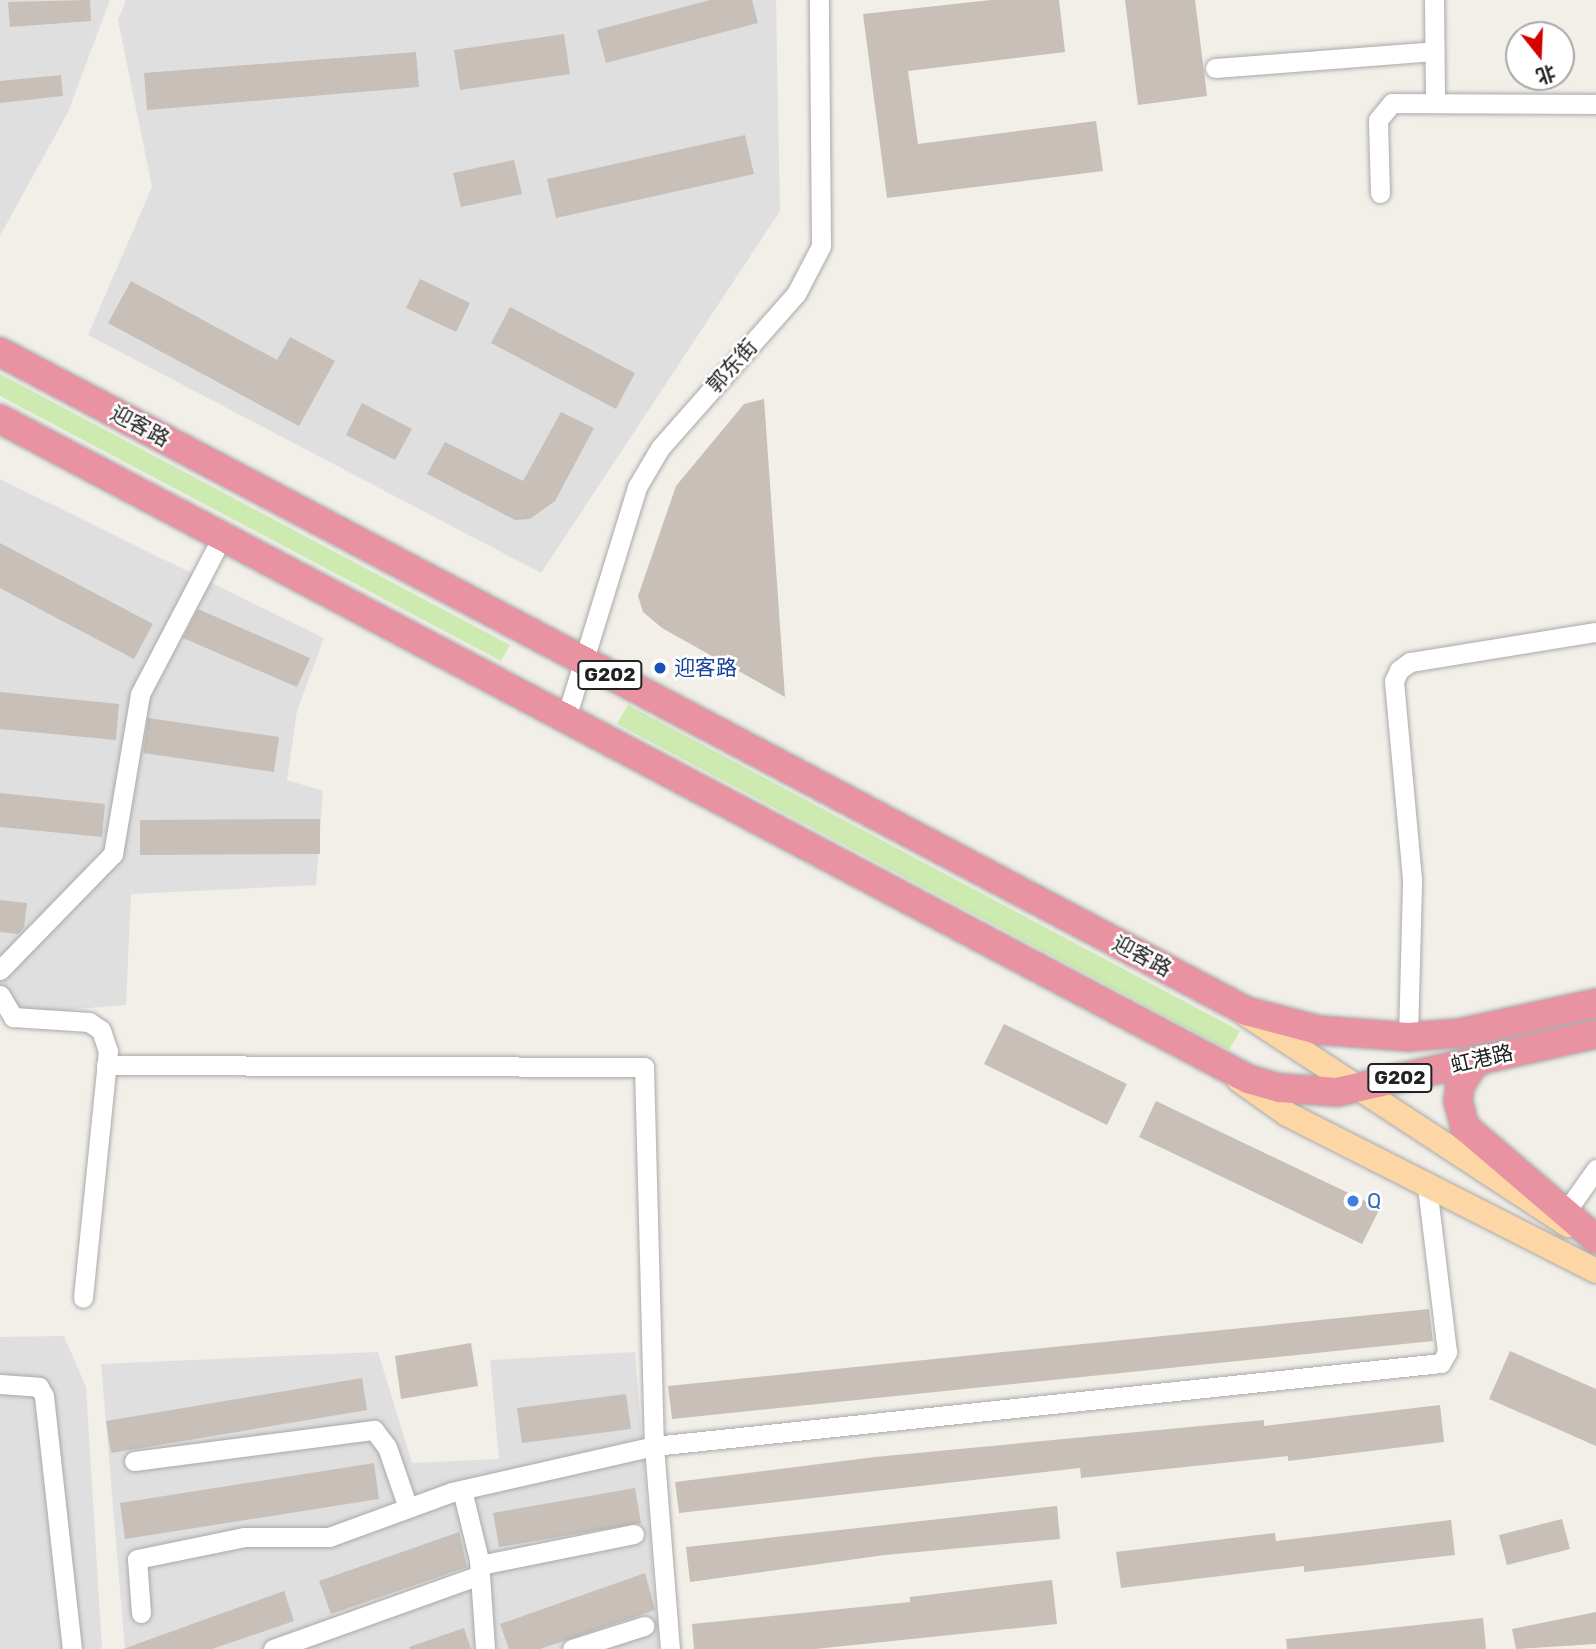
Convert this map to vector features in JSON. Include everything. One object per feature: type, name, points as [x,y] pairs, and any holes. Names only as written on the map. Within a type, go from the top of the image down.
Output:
[{"type":"highway","name":"迎客路","points":[[0,352],[1221,998]]},
{"type":"highway","name":"G202","points":[[0,419],[1207,1057]]},
{"type":"highway","name":"虹港路","points":[[1221,998],[1282,1024],[1408,1037],[1460,1033],[1596,1003]]},
{"type":"highway","name":"虹港路","points":[[1207,1057],[1248,1079],[1280,1088],[1337,1092],[1596,1034]]},
{"type":"highway","points":[[1486,1058],[1473,1065],[1460,1086],[1458,1101],[1465,1127],[1596,1240]]},
{"type":"main road","name":"迎客路","points":[[1221,998],[1511,1191],[1596,1240]]},
{"type":"main road","points":[[1207,1057],[1287,1114],[1596,1271]]},
{"type":"street","name":"郭东街","points":[[566,718],[637,487],[660,448],[796,295],[821,246],[819,0]]},
{"type":"street","points":[[1434,0],[1435,103]]},
{"type":"street","points":[[1215,68],[1434,51]]},
{"type":"street","points":[[1380,193],[1378,120],[1392,103],[1596,104]]},
{"type":"street","points":[[0,971],[113,854],[140,694],[222,537]]},
{"type":"street","points":[[1408,1037],[1412,879],[1394,681],[1399,670],[1410,662],[1596,632]]},
{"type":"street","points":[[0,995],[13,1017],[89,1022],[101,1030],[108,1051],[83,1298]]},
{"type":"street","points":[[106,1065],[644,1067],[654,1446],[670,1649]]},
{"type":"street","points":[[1564,1213],[1596,1168]]},
{"type":"street","points":[[141,1613],[137,1559],[244,1537],[329,1537],[407,1505],[654,1446],[1441,1363],[1447,1352],[1427,1187]]},
{"type":"street","points":[[0,1384],[39,1387],[44,1396],[72,1649]]},
{"type":"street","points":[[134,1461],[374,1430],[387,1447],[407,1505]]},
{"type":"street","points":[[462,1490],[480,1570],[485,1649]]},
{"type":"street","points":[[273,1649],[306,1643],[480,1570],[634,1534]]},
{"type":"street","points":[[572,1649],[644,1626]]},
{"type":"shaded area","points":[[0,0],[110,0],[68,112],[0,236]]},
{"type":"shaded area","points":[[126,0],[776,0],[780,211],[541,573],[88,335],[152,187],[118,20]]},
{"type":"shaded area","points":[[0,479],[324,638],[297,711],[287,780],[323,791],[316,885],[131,894],[126,1005],[0,1015]]},
{"type":"shaded area","points":[[64,1336],[86,1387],[102,1649],[0,1649],[0,1337]]},
{"type":"shaded area","points":[[378,1352],[412,1463],[499,1459],[490,1360],[635,1352],[659,1649],[125,1649],[101,1364]]},
{"type":"green space","points":[[0,374],[510,645],[501,661],[0,396]]},
{"type":"green space","points":[[628,705],[1240,1031],[1229,1050],[617,724]]},
{"type":"building","points":[[90,0],[91,21],[10,27],[8,2]]},
{"type":"building","points":[[710,0],[752,0],[758,23],[606,63],[597,30]]},
{"type":"building","points":[[991,0],[1059,0],[1065,52],[908,71],[918,144],[1096,121],[1103,171],[887,198],[863,14]]},
{"type":"building","points":[[1125,0],[1195,0],[1207,96],[1138,105]]},
{"type":"building","points":[[564,34],[570,74],[460,90],[454,50]]},
{"type":"building","points":[[416,52],[419,87],[147,110],[144,73]]},
{"type":"building","points":[[61,75],[63,96],[0,103],[0,81]]},
{"type":"building","points":[[745,135],[754,174],[556,218],[547,179]]},
{"type":"building","points":[[514,160],[522,194],[461,207],[453,173]]},
{"type":"building","points":[[420,279],[470,303],[456,332],[406,308]]},
{"type":"building","points":[[131,281],[277,360],[290,337],[335,361],[299,426],[108,323]]},
{"type":"building","points":[[510,307],[635,373],[616,409],[491,343]]},
{"type":"building","points":[[764,399],[785,697],[662,628],[643,612],[638,596],[676,486],[744,404]]},
{"type":"building","points":[[362,403],[412,429],[395,460],[346,435]]},
{"type":"building","points":[[561,412],[594,428],[555,501],[530,519],[515,520],[427,474],[445,442],[523,481]]},
{"type":"building","points":[[0,543],[153,624],[134,659],[0,588]]},
{"type":"building","points":[[198,609],[310,658],[297,687],[183,638]]},
{"type":"building","points":[[0,692],[119,704],[116,740],[0,729]]},
{"type":"building","points":[[148,718],[279,737],[274,772],[143,753]]},
{"type":"building","points":[[0,793],[105,804],[102,837],[0,827]]},
{"type":"building","points":[[320,819],[320,854],[140,855],[140,820]]},
{"type":"building","points":[[0,900],[27,903],[24,928],[18,934],[0,932]]},
{"type":"building","points":[[1004,1024],[1127,1084],[1107,1125],[984,1064]]},
{"type":"building","points":[[1156,1101],[1380,1208],[1362,1244],[1139,1137]]},
{"type":"building","points":[[1429,1309],[1433,1341],[672,1419],[668,1386]]},
{"type":"building","points":[[471,1343],[478,1386],[401,1399],[395,1356]]},
{"type":"building","points":[[1510,1351],[1596,1389],[1596,1446],[1489,1399]]},
{"type":"building","points":[[362,1378],[367,1410],[111,1453],[106,1421]]},
{"type":"building","points":[[626,1394],[631,1429],[522,1443],[517,1408]]},
{"type":"building","points":[[1440,1405],[1444,1442],[1288,1461],[1288,1456],[1081,1478],[1080,1468],[679,1513],[675,1482],[875,1457],[1264,1420],[1264,1426]]},
{"type":"building","points":[[374,1463],[379,1499],[125,1539],[120,1503]]},
{"type":"building","points":[[635,1488],[641,1523],[499,1547],[493,1513]]},
{"type":"building","points":[[1057,1506],[1060,1539],[885,1555],[690,1582],[686,1547]]},
{"type":"building","points":[[1562,1519],[1570,1549],[1507,1565],[1499,1535]]},
{"type":"building","points":[[1451,1520],[1455,1555],[1304,1572],[1304,1566],[1121,1588],[1116,1552],[1275,1533],[1276,1541]]},
{"type":"building","points":[[459,1532],[467,1567],[331,1614],[319,1581]]},
{"type":"building","points":[[645,1573],[655,1610],[540,1649],[509,1649],[500,1624]]},
{"type":"building","points":[[1052,1580],[1057,1624],[815,1649],[694,1649],[692,1624],[910,1602],[910,1597]]},
{"type":"building","points":[[284,1591],[294,1621],[212,1649],[123,1649]]},
{"type":"building","points":[[1596,1612],[1596,1644],[1516,1649],[1512,1629]]},
{"type":"building","points":[[1483,1618],[1486,1649],[1287,1649],[1286,1639]]},
{"type":"building","points":[[464,1628],[471,1649],[409,1647]]},
{"type":"place","name":"迎客路","points":[[660,668]]},
{"type":"place","name":"Q","points":[[1353,1201]]}]
